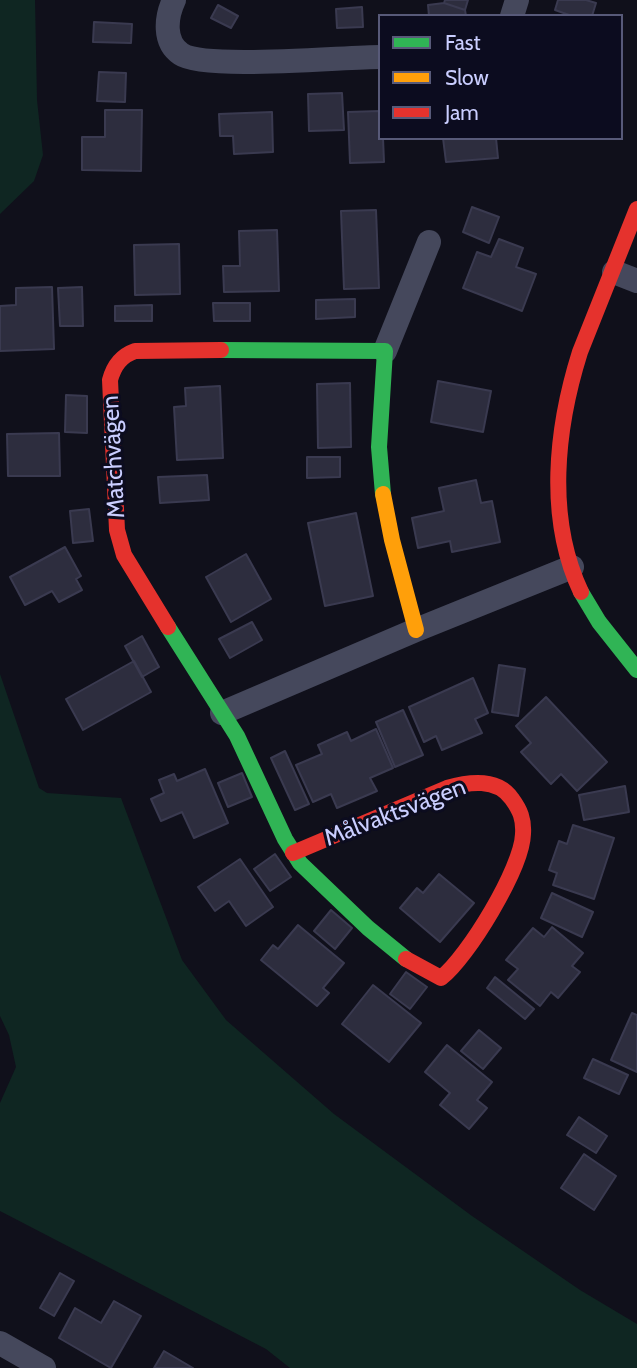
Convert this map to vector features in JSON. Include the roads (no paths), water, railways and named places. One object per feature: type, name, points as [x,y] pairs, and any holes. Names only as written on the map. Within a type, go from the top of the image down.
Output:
[{"type":"street","points":[[174,0],[168,20],[169,40],[181,54],[190,59],[219,63],[378,57]]},
{"type":"street","points":[[637,209],[580,352],[567,396],[559,478],[565,537],[572,568],[585,598],[612,642],[637,670]]},
{"type":"street","points":[[416,630],[393,545],[382,481],[379,444],[385,351],[429,242]]},
{"type":"street","points":[[614,272],[637,281]]},
{"type":"street","name":"Matchvägen","points":[[222,713],[131,568],[120,542],[110,380],[112,371],[117,360],[129,352],[142,349],[385,351]]},
{"type":"street","points":[[222,713],[416,630],[572,568]]},
{"type":"street","name":"Målvaktsvägen","points":[[222,713],[237,736],[293,853],[360,920],[409,962],[441,978],[491,915],[519,852],[524,819],[520,807],[499,787],[469,782],[447,788],[293,853]]},
{"type":"street","points":[[0,1343],[44,1368]]}]
